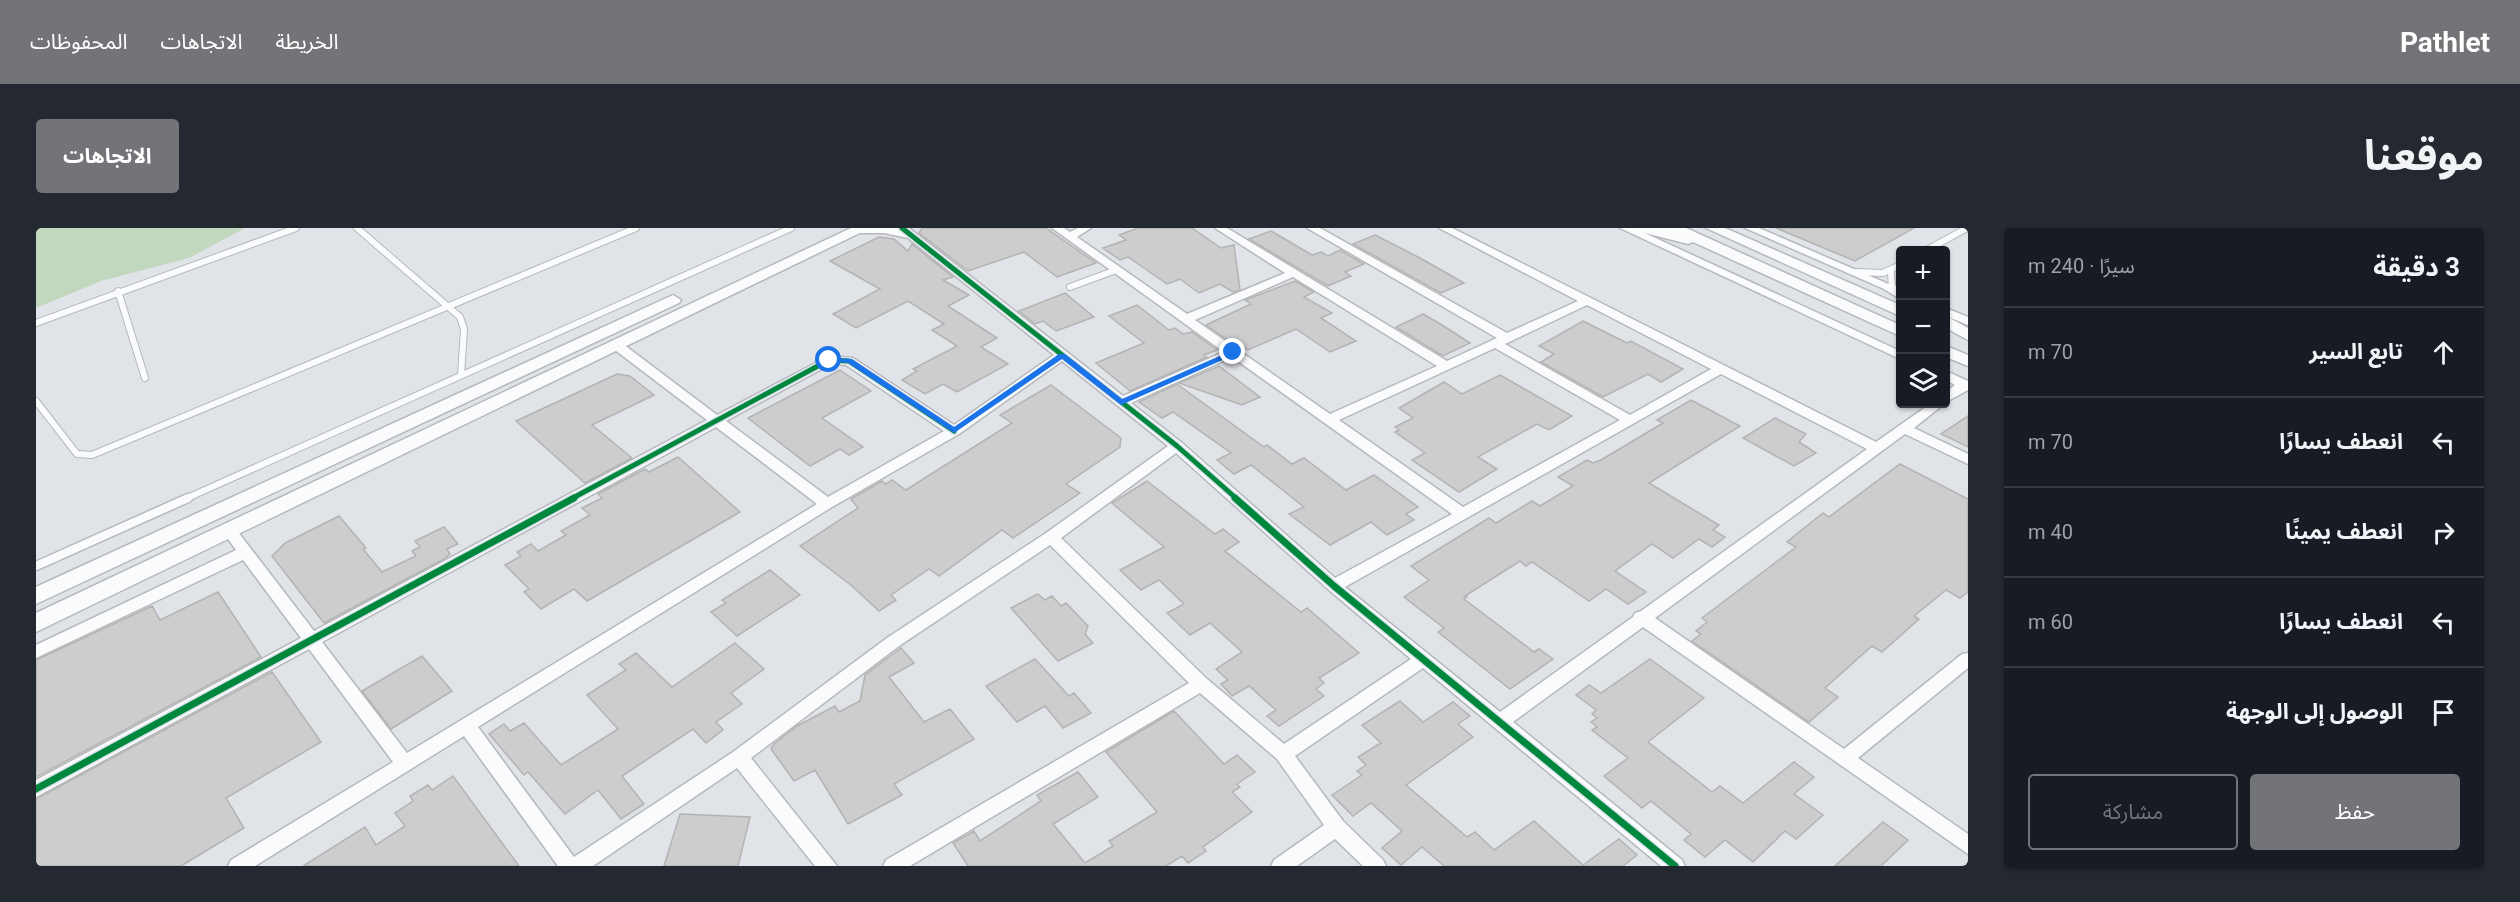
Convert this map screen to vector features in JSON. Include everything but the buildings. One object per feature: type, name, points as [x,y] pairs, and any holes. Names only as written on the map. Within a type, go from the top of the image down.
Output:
[{"type":"main road","points":[[36,596],[829,228]]},
{"type":"main road","points":[[1642,228],[1710,244]]},
{"type":"main road","points":[[1674,228],[1896,329]]},
{"type":"main road","points":[[1713,228],[1896,310]]},
{"type":"main road","points":[[36,623],[230,532],[615,344],[860,229]]},
{"type":"main road","points":[[1950,324],[1968,335]]},
{"type":"main road","points":[[1950,334],[1968,342]]},
{"type":"main road","points":[[1950,353],[1966,361]]},
{"type":"street","points":[[1057,228],[1461,513]]},
{"type":"street","points":[[1069,237],[1086,228]]},
{"type":"street","points":[[1222,228],[1446,366]]},
{"type":"street","points":[[1312,228],[1628,419]]},
{"type":"street","points":[[1444,228],[1878,449]]},
{"type":"street","points":[[1625,228],[1898,354]]},
{"type":"street","points":[[1750,228],[1896,291]]},
{"type":"street","points":[[860,229],[906,232],[1177,446],[1334,586],[1675,866]]},
{"type":"street","points":[[1186,319],[1294,273]]},
{"type":"street","points":[[1329,420],[1587,301]]},
{"type":"street","points":[[1950,314],[1968,321]]},
{"type":"street","points":[[615,344],[827,504]]},
{"type":"street","points":[[1121,402],[1233,352]]},
{"type":"street","points":[[238,866],[827,504],[954,431],[1062,356]]},
{"type":"street","points":[[36,789],[823,363],[843,359],[854,364],[954,431]]},
{"type":"street","points":[[1334,586],[1628,419],[1721,369]]},
{"type":"street","points":[[1950,377],[1966,385]]},
{"type":"street","points":[[1950,395],[1966,385]]},
{"type":"street","points":[[1500,722],[1641,617],[1933,408]]},
{"type":"street","points":[[1906,429],[1968,460]]},
{"type":"street","points":[[577,866],[739,757],[892,642],[1051,537],[1177,446]]},
{"type":"street","points":[[230,532],[404,764]]},
{"type":"street","points":[[1051,537],[1201,684],[1283,754],[1336,827],[1376,866]]},
{"type":"street","points":[[36,652],[245,552]]},
{"type":"street","points":[[1641,617],[1968,845]]},
{"type":"street","points":[[1283,754],[1424,659]]},
{"type":"street","points":[[1844,759],[1968,659]]},
{"type":"street","points":[[893,866],[1201,684]]},
{"type":"street","points":[[466,726],[569,866]]},
{"type":"street","points":[[739,757],[827,866]]},
{"type":"street","points":[[1281,866],[1336,827]]},
{"type":"lane","points":[[36,323],[118,291],[296,228]]},
{"type":"lane","points":[[357,228],[451,306],[460,317],[464,329],[461,375]]},
{"type":"lane","points":[[36,401],[77,454],[92,455],[636,228]]},
{"type":"lane","points":[[36,566],[791,228]]},
{"type":"lane","points":[[1934,246],[1966,228]]},
{"type":"lane","points":[[1852,272],[1874,273],[1891,271],[1896,268]]},
{"type":"lane","points":[[1070,287],[1116,270]]},
{"type":"lane","points":[[1891,271],[1896,286]]},
{"type":"lane","points":[[118,291],[145,378]]},
{"type":"green space","points":[[36,228],[245,228],[189,258],[101,281],[36,308]]},
{"type":"cycle path","points":[[902,228],[1177,446],[1334,586],[1675,866]]},
{"type":"cycle path","points":[[36,789],[829,360],[849,361],[954,431]]},
{"type":"route","points":[[829,360],[849,361],[954,431],[1062,356],[1121,402],[1233,352]]}]
